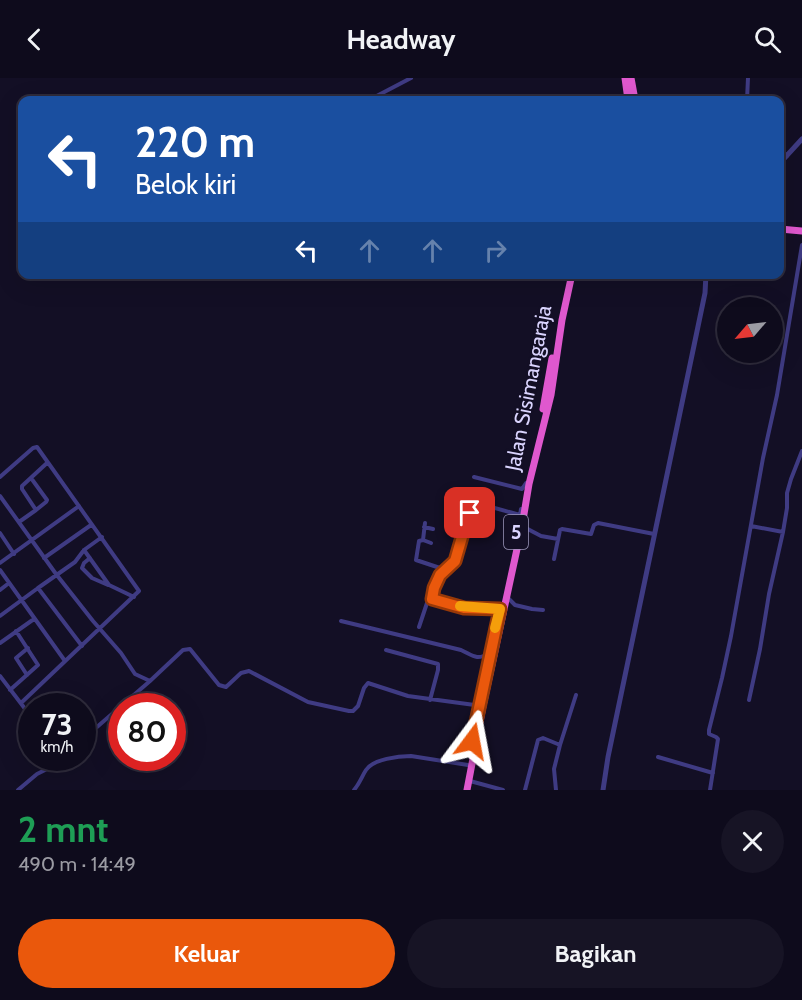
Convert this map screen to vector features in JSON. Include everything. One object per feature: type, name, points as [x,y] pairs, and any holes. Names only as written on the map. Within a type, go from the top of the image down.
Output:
[{"type":"highway","points":[[625,78],[628,96]]},
{"type":"highway","points":[[631,78],[634,96]]},
{"type":"highway","points":[[784,229],[802,231]]},
{"type":"highway","name":"Jalan Sisimangaraja","points":[[465,790],[469,761],[527,484],[549,394],[558,333],[570,279]]},
{"type":"highway","name":"Jalan Sisimangaraja","points":[[501,609],[506,597],[522,526],[523,510]]},
{"type":"highway","name":"Jalan Sisimangaraja","points":[[465,790],[469,781],[469,761]]},
{"type":"street","points":[[377,96],[411,78]]},
{"type":"street","points":[[747,78],[747,96]]},
{"type":"street","points":[[784,159],[802,139]]},
{"type":"street","points":[[784,153],[787,156]]},
{"type":"street","points":[[710,790],[718,740],[709,734],[709,730],[731,636],[744,555],[752,526],[763,458],[777,395],[802,245]]},
{"type":"street","points":[[603,790],[705,279]]},
{"type":"street","points":[[0,477],[37,447],[140,591],[31,693]]},
{"type":"street","points":[[749,700],[783,532],[788,493],[802,451]]},
{"type":"street","points":[[36,510],[21,488],[47,463]]},
{"type":"street","points":[[474,477],[522,489],[527,484]]},
{"type":"street","points":[[19,522],[47,500],[31,478]]},
{"type":"street","points":[[0,496],[56,574],[121,653],[135,674],[150,681]]},
{"type":"street","points":[[419,627],[440,575],[455,561],[473,502],[520,515],[523,510]]},
{"type":"street","points":[[0,563],[78,506]]},
{"type":"street","points":[[554,559],[562,529],[591,534],[594,525],[598,523],[654,534]]},
{"type":"street","points":[[44,558],[92,525]]},
{"type":"street","points":[[433,529],[425,525],[416,561],[444,571]]},
{"type":"street","points":[[522,526],[541,536],[558,539]]},
{"type":"street","points":[[752,526],[783,532]]},
{"type":"street","points":[[0,533],[14,554]]},
{"type":"street","points":[[0,616],[75,562],[84,550],[102,537]]},
{"type":"street","points":[[423,540],[431,543]]},
{"type":"street","points":[[84,550],[109,585]]},
{"type":"street","points":[[90,558],[82,568],[92,578],[134,597]]},
{"type":"street","points":[[0,570],[65,661]]},
{"type":"street","points":[[0,590],[9,583]]},
{"type":"street","points":[[38,588],[81,646]]},
{"type":"street","points":[[506,597],[515,605],[543,610]]},
{"type":"street","points":[[432,599],[464,608],[501,609]]},
{"type":"street","points":[[0,643],[34,619]]},
{"type":"street","points":[[341,621],[461,650],[474,657],[480,658],[492,654]]},
{"type":"street","points":[[10,690],[38,665],[16,631]]},
{"type":"street","points":[[27,675],[16,658],[28,648]]},
{"type":"street","points":[[96,728],[183,650],[190,649],[219,685],[226,687],[241,673],[249,671],[308,702],[349,711],[353,711],[358,706],[368,683],[408,696],[482,706]]},
{"type":"street","points":[[386,650],[438,664],[430,699]]},
{"type":"street","points":[[0,676],[18,699]]},
{"type":"street","points":[[556,790],[554,769],[576,695]]},
{"type":"street","points":[[525,790],[538,740],[543,738],[560,745]]},
{"type":"street","points":[[354,790],[367,768],[379,761],[404,756],[469,761]]},
{"type":"street","points":[[658,757],[713,773]]},
{"type":"street","points":[[18,790],[43,771]]},
{"type":"street","points":[[469,781],[503,790]]},
{"type":"slow traffic","points":[[460,606],[500,609],[495,628]]},
{"type":"route","points":[[470,513],[455,561],[440,575],[432,599],[464,608],[500,609],[472,741]]}]
